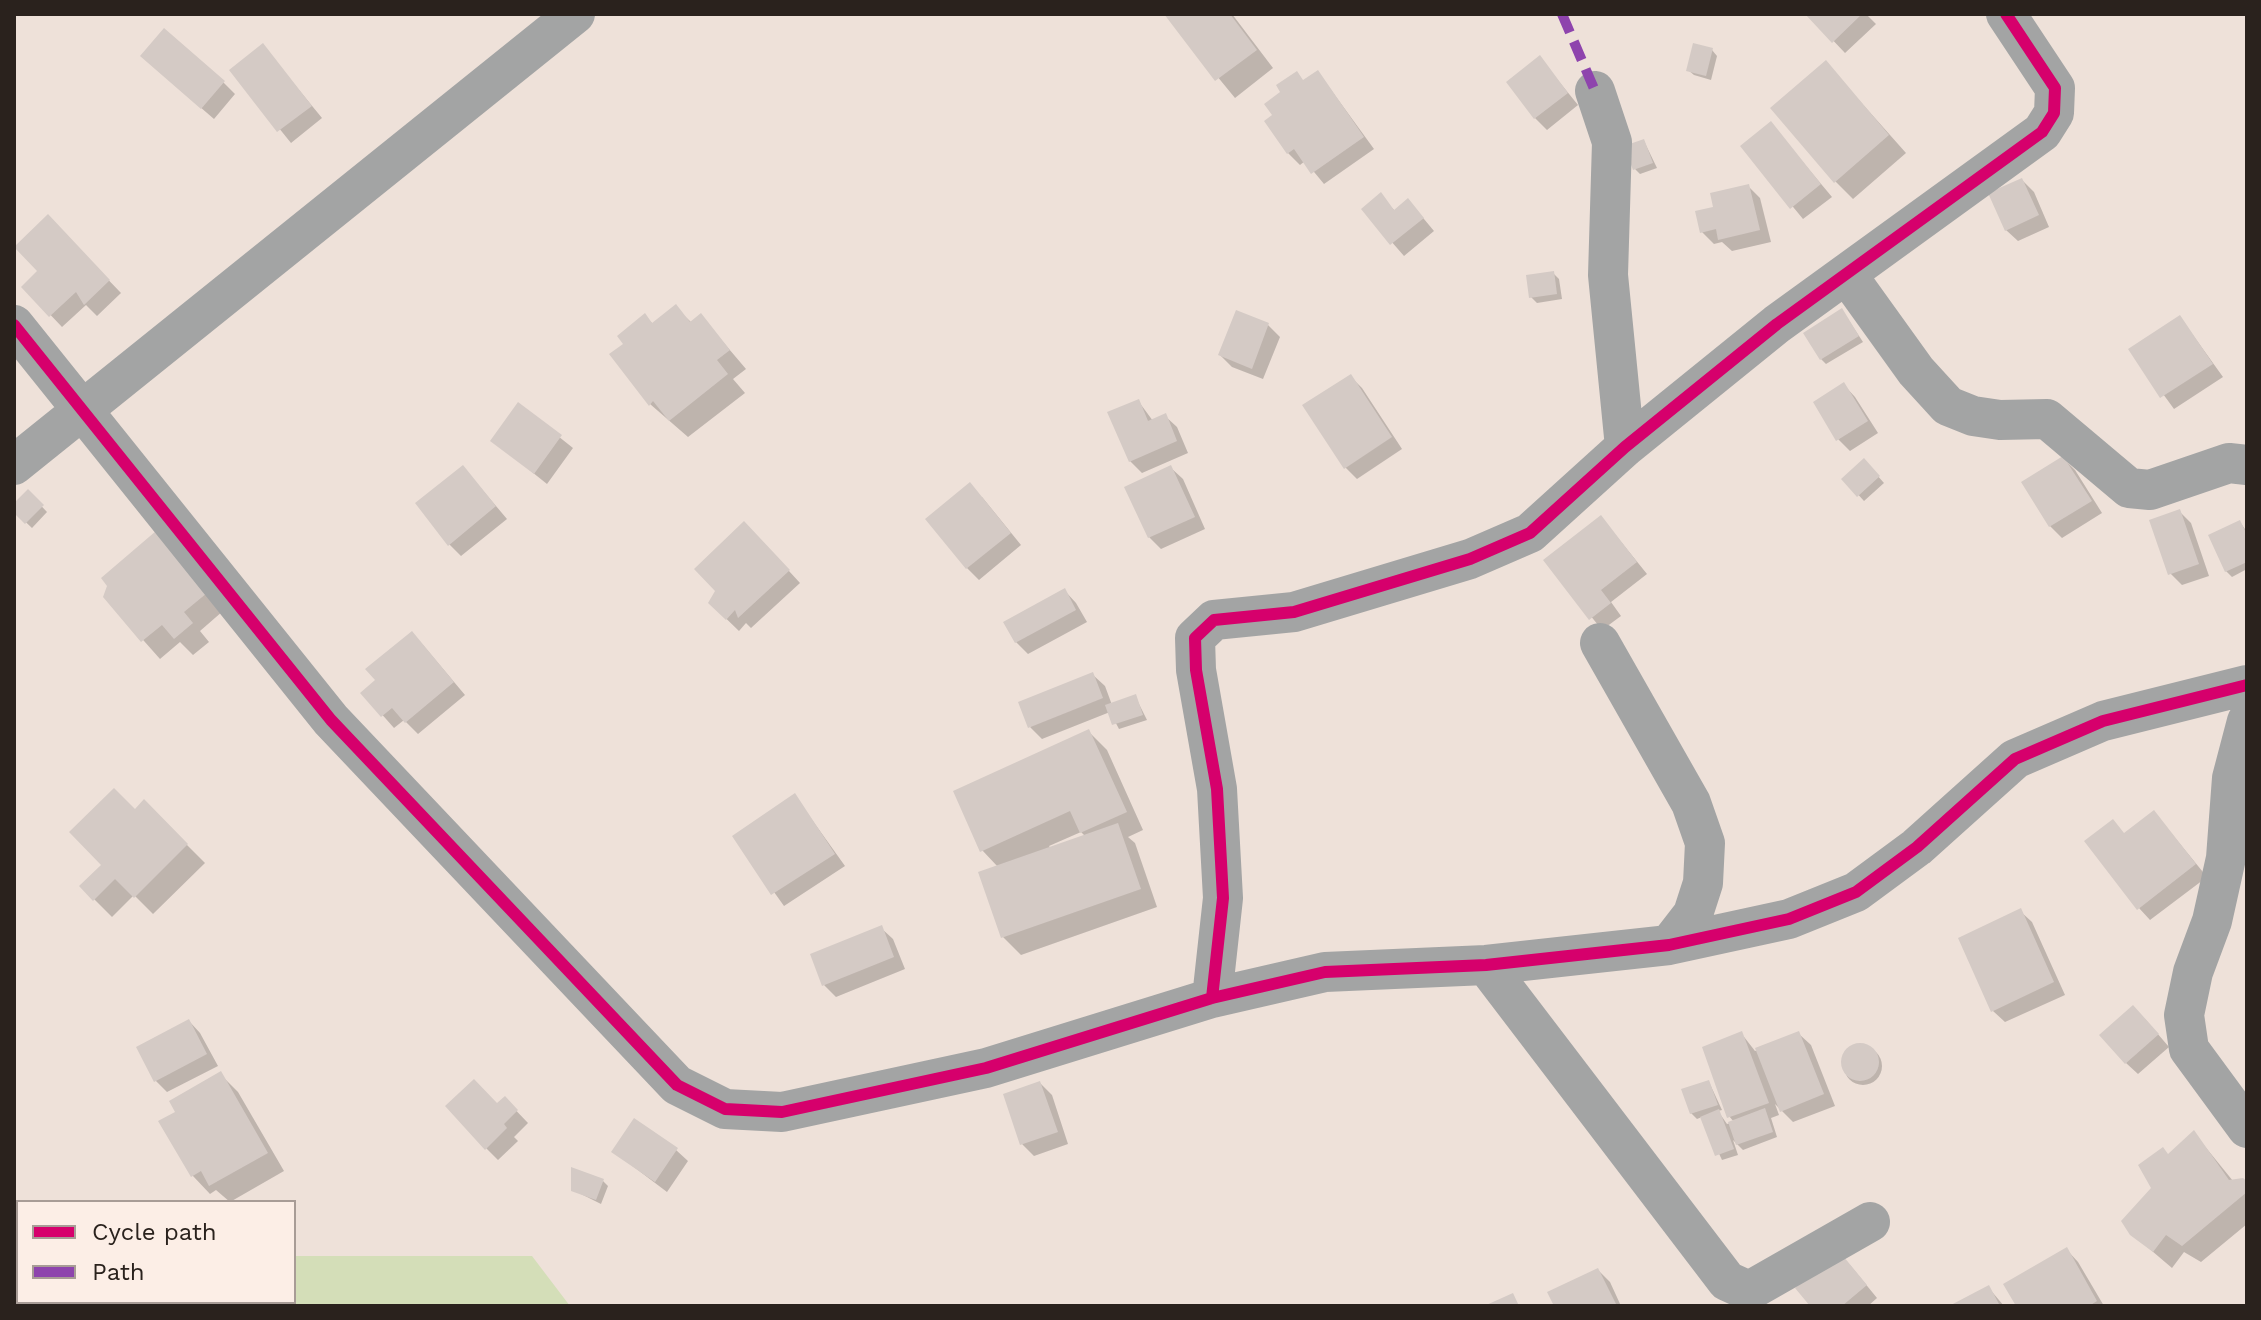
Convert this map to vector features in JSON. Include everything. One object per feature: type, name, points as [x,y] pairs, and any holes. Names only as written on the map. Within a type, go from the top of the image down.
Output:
[{"type":"street","points":[[14,465],[575,14]]},
{"type":"street","points":[[1212,998],[1223,898],[1217,789],[1196,670],[1195,638],[1214,620],[1294,612],[1470,559],[1530,533],[1625,447],[1777,324],[2042,132],[2054,113],[2055,88],[2006,14]]},
{"type":"street","points":[[1595,91],[1612,142],[1608,275],[1625,447]]},
{"type":"street","points":[[1847,275],[1916,371],[1948,406],[1973,416],[2000,420],[2047,419],[2129,488],[2150,490],[2229,463],[2247,465]]},
{"type":"street","points":[[14,325],[331,720],[677,1085],[725,1109],[782,1112],[986,1068],[1212,998],[1325,972],[1486,965],[1669,945],[1789,919],[1856,892],[1917,847],[2015,759],[2103,721],[2247,685]]},
{"type":"street","points":[[1600,643],[1691,803],[1705,843],[1703,883],[1693,914],[1669,945]]},
{"type":"street","points":[[2247,721],[2232,778],[2226,858],[2212,921],[2193,972],[2184,1015],[2189,1049],[2247,1128]]},
{"type":"street","points":[[1486,965],[1727,1281],[1749,1291],[1870,1222]]},
{"type":"green space","points":[[296,1256],[532,1256],[570,1306],[74,1306],[296,1304]]},
{"type":"building","points":[[1164,14],[1230,14],[1257,50],[1215,81]]},
{"type":"building","points":[[1805,14],[1862,14],[1832,43]]},
{"type":"building","points":[[164,28],[225,81],[201,109],[140,56]]},
{"type":"building","points":[[263,43],[312,106],[277,132],[229,70]]},
{"type":"building","points":[[1693,43],[1713,48],[1706,76],[1686,71]]},
{"type":"building","points":[[1540,55],[1568,93],[1534,119],[1506,82]]},
{"type":"building","points":[[1826,60],[1889,135],[1834,183],[1770,108]]},
{"type":"building","points":[[1318,70],[1364,137],[1311,174],[1294,149],[1287,154],[1264,121],[1272,115],[1264,104],[1280,92],[1276,85],[1297,71],[1303,80]]},
{"type":"building","points":[[1771,121],[1821,184],[1790,209],[1740,146]]},
{"type":"building","points":[[1644,139],[1653,163],[1633,170],[1624,146]]},
{"type":"building","points":[[2022,178],[2039,215],[2005,231],[1988,193]]},
{"type":"building","points":[[1749,184],[1760,230],[1718,240],[1716,229],[1700,233],[1695,211],[1713,207],[1710,193]]},
{"type":"building","points":[[1381,192],[1394,210],[1408,198],[1424,218],[1390,245],[1361,209]]},
{"type":"building","points":[[48,214],[110,280],[84,305],[76,292],[49,317],[21,287],[37,271],[14,247]]},
{"type":"building","points":[[1554,271],[1557,294],[1529,298],[1526,275]]},
{"type":"building","points":[[676,304],[690,322],[701,313],[730,350],[717,360],[728,374],[669,421],[653,401],[649,406],[609,354],[623,344],[617,336],[645,313],[652,323]]},
{"type":"building","points":[[1842,308],[1859,336],[1820,360],[1803,333]]},
{"type":"building","points":[[1236,310],[1269,323],[1252,369],[1218,355]]},
{"type":"building","points":[[2180,315],[2213,364],[2160,398],[2128,349]]},
{"type":"building","points":[[1351,374],[1392,437],[1344,469],[1302,405]]},
{"type":"building","points":[[1844,382],[1868,421],[1836,441],[1813,402]]},
{"type":"building","points":[[1139,399],[1148,421],[1166,413],[1177,441],[1129,462],[1107,412]]},
{"type":"building","points":[[518,402],[562,435],[534,474],[490,441]]},
{"type":"building","points":[[2063,456],[2092,501],[2049,527],[2021,482]]},
{"type":"building","points":[[1864,458],[1880,476],[1857,497],[1841,479]]},
{"type":"building","points":[[463,465],[496,506],[448,546],[415,503]]},
{"type":"building","points":[[1171,465],[1195,517],[1148,538],[1124,487]]},
{"type":"building","points":[[970,482],[1011,533],[966,569],[925,519]]},
{"type":"building","points":[[28,489],[44,505],[25,524],[14,513],[14,503]]},
{"type":"building","points":[[2180,509],[2199,564],[2168,575],[2149,520]]},
{"type":"building","points":[[1601,515],[1637,562],[1601,590],[1611,603],[1589,620],[1543,560]]},
{"type":"building","points":[[2240,520],[2247,535],[2247,562],[2225,572],[2208,535]]},
{"type":"building","points":[[744,521],[790,570],[738,618],[735,610],[726,620],[708,603],[715,591],[694,569]]},
{"type":"building","points":[[156,531],[207,593],[184,612],[193,623],[174,639],[162,625],[141,642],[103,597],[107,586],[101,578]]},
{"type":"building","points":[[1065,588],[1076,610],[1015,643],[1003,622]]},
{"type":"building","points":[[412,631],[454,682],[405,723],[392,708],[381,717],[360,693],[375,680],[365,669]]},
{"type":"building","points":[[1093,672],[1103,698],[1028,728],[1018,702]]},
{"type":"building","points":[[1136,694],[1143,715],[1112,725],[1105,705]]},
{"type":"building","points":[[1089,729],[1127,812],[1080,833],[1070,811],[980,852],[953,791]]},
{"type":"building","points":[[114,788],[135,809],[144,799],[188,844],[134,898],[115,879],[93,901],[79,886],[101,865],[69,832]]},
{"type":"building","points":[[795,793],[835,854],[771,895],[732,836]]},
{"type":"building","points":[[2154,810],[2196,864],[2137,910],[2084,841],[2113,819],[2124,833]]},
{"type":"building","points":[[1118,823],[1141,889],[1001,938],[978,872]]},
{"type":"building","points":[[2021,908],[2054,982],[1991,1012],[1958,938]]},
{"type":"building","points":[[882,925],[894,957],[822,986],[810,954]]},
{"type":"building","points":[[2133,1005],[2159,1034],[2125,1064],[2099,1035]]},
{"type":"building","points":[[189,1019],[207,1054],[154,1082],[136,1047]]},
{"type":"building","points":[[1742,1031],[1769,1103],[1727,1118],[1702,1047]]},
{"type":"building","points":[[1799,1031],[1824,1094],[1780,1112],[1755,1048]]},
{"type":"building","points":[[1860,1043],[1873,1049],[1879,1062],[1873,1075],[1860,1081],[1847,1075],[1841,1062],[1847,1049]]},
{"type":"building","points":[[221,1071],[268,1153],[209,1186],[201,1171],[191,1177],[158,1121],[175,1112],[169,1101]]},
{"type":"building","points":[[474,1079],[497,1103],[505,1096],[518,1110],[504,1124],[507,1128],[485,1150],[445,1106]]},
{"type":"building","points":[[1709,1080],[1718,1105],[1690,1114],[1681,1089]]},
{"type":"building","points":[[1040,1081],[1058,1132],[1020,1145],[1003,1094]]},
{"type":"building","points":[[1765,1108],[1773,1132],[1736,1145],[1728,1122]]},
{"type":"building","points":[[1719,1109],[1734,1149],[1715,1156],[1700,1117]]},
{"type":"building","points":[[634,1118],[678,1148],[655,1182],[611,1152]]},
{"type":"building","points":[[2194,1130],[2229,1180],[2243,1178],[2247,1181],[2247,1192],[2182,1246],[2166,1235],[2153,1252],[2130,1235],[2121,1221],[2151,1188],[2138,1165],[2163,1147],[2168,1154]]},
{"type":"building","points":[[571,1167],[604,1179],[596,1200],[571,1191]]},
{"type":"building","points":[[2067,1247],[2097,1301],[2089,1306],[2016,1306],[2003,1284]]},
{"type":"building","points":[[1839,1251],[1867,1285],[1842,1306],[1810,1306],[1795,1288]]},
{"type":"building","points":[[1598,1268],[1617,1306],[1554,1306],[1547,1292]]},
{"type":"building","points":[[1989,1285],[2000,1306],[1949,1306]]},
{"type":"building","points":[[1513,1293],[1519,1306],[1484,1306]]},
{"type":"marked path","points":[[1562,14],[1595,91]]},
{"type":"cycle path","points":[[1212,998],[1223,898],[1217,789],[1196,670],[1195,638],[1214,620],[1294,612],[1470,559],[1530,533],[1625,447],[1777,324],[2042,132],[2054,113],[2055,88],[2006,14]]},
{"type":"cycle path","points":[[14,325],[331,720],[677,1085],[725,1109],[782,1112],[986,1068],[1212,998],[1325,972],[1486,965],[1669,945],[1789,919],[1856,892],[1917,847],[2015,759],[2103,721],[2247,685]]}]
